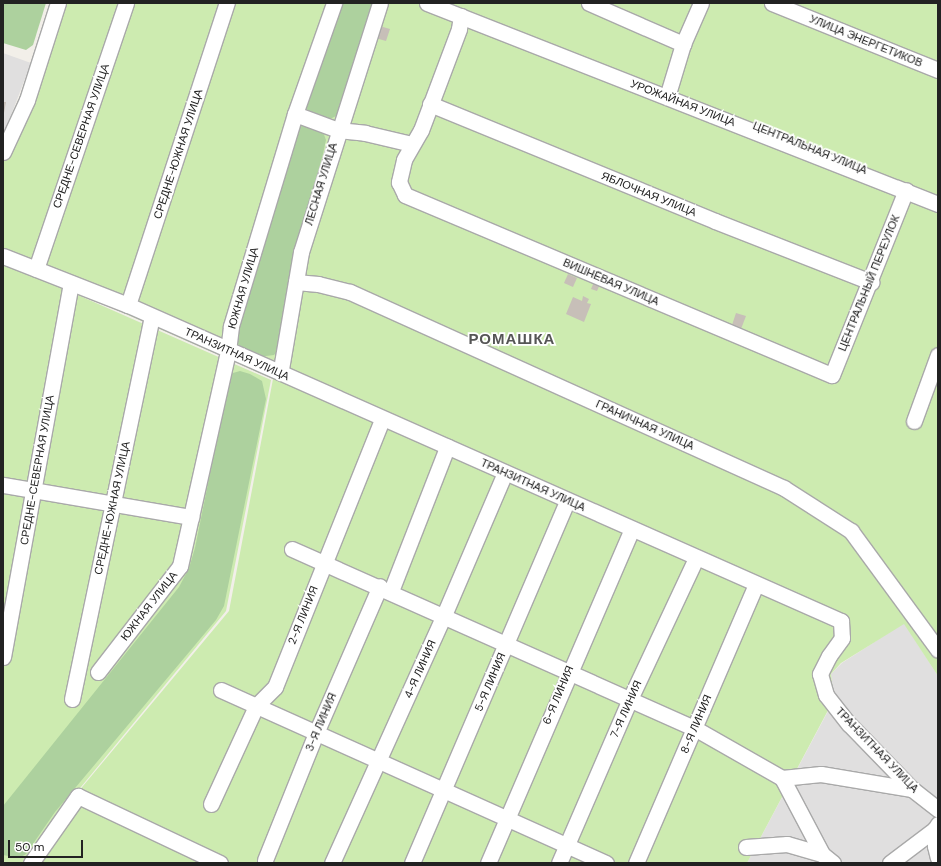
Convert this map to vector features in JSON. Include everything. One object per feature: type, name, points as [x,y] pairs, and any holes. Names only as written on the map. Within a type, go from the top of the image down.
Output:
[{"type":"street","points":[[3,152],[27,100],[58,3]]},
{"type":"street","name":"СРЕДНЕ-СЕВЕРНАЯ УЛИЦА","points":[[36,269],[126,3]]},
{"type":"street","name":"СРЕДНЕ-ЮЖНАЯ УЛИЦА","points":[[128,305],[228,3]]},
{"type":"street","name":"ЮЖНАЯ УЛИЦА","points":[[98,672],[180,566],[228,351],[231,326],[295,114],[334,3]]},
{"type":"street","name":"ЛЕСНАЯ УЛИЦА","points":[[281,369],[301,252],[338,130],[380,3]]},
{"type":"street","name":"УРОЖАЙНАЯ УЛИЦА","points":[[427,3],[443,6],[461,16],[906,190],[938,204]]},
{"type":"street","points":[[588,3],[683,44]]},
{"type":"street","points":[[667,97],[683,44],[701,3]]},
{"type":"street","name":"УЛИЦА ЭНЕРГЕТИКОВ","points":[[772,3],[938,70]]},
{"type":"street","points":[[295,114],[338,130],[365,133],[412,144],[421,130],[459,29],[461,16]]},
{"type":"street","name":"ЦЕНТРАЛЬНАЯ УЛИЦА","points":[[683,103],[689,99],[938,200]]},
{"type":"street","name":"ЯБЛОЧНАЯ УЛИЦА","points":[[430,104],[715,221],[871,282]]},
{"type":"street","name":"ВИШНЁВАЯ УЛИЦА","points":[[412,144],[399,182],[405,195],[832,375]]},
{"type":"street","name":"ЦЕНТРАЛЬНЫЙ ПЕРЕУЛОК","points":[[832,375],[871,282],[906,190]]},
{"type":"street","name":"ТРАНЗИТНАЯ УЛИЦА","points":[[3,256],[128,305],[228,351],[841,621],[842,638],[829,656],[820,674],[826,695],[849,724],[912,789],[938,809]]},
{"type":"street","name":"ГРАНИЧНАЯ УЛИЦА","points":[[296,282],[318,284],[350,292],[784,488],[851,531],[938,650]]},
{"type":"street","name":"СРЕДНЕ-СЕВЕРНАЯ УЛИЦА","points":[[3,657],[71,283]]},
{"type":"street","name":"СРЕДНЕ-ЮЖНАЯ УЛИЦА","points":[[72,699],[152,316]]},
{"type":"street","points":[[938,356],[917,422],[938,372]]},
{"type":"street","name":"2-Я ЛИНИЯ","points":[[211,804],[256,706],[275,687],[382,419]]},
{"type":"street","name":"3-Я ЛИНИЯ","points":[[265,860],[316,733],[386,588],[447,447]]},
{"type":"street","name":"4-Я ЛИНИЯ","points":[[332,863],[444,615],[505,473]]},
{"type":"street","points":[[3,485],[191,517]]},
{"type":"street","name":"5-Я ЛИНИЯ","points":[[412,863],[445,791],[567,500]]},
{"type":"street","name":"6-Я ЛИНИЯ","points":[[488,863],[569,671],[632,529]]},
{"type":"street","points":[[292,549],[325,561],[386,588],[696,729],[782,778],[828,859]]},
{"type":"street","name":"7-Я ЛИНИЯ","points":[[560,863],[630,699],[696,558]]},
{"type":"street","name":"8-Я ЛИНИЯ","points":[[636,863],[666,790],[696,729],[724,655],[756,584]]},
{"type":"street","points":[[220,690],[606,863]]},
{"type":"street","points":[[782,778],[820,774],[912,789]]},
{"type":"street","points":[[32,863],[78,796],[220,863]]},
{"type":"street","points":[[937,827],[938,858]]},
{"type":"street","points":[[890,863],[937,827]]},
{"type":"street","points":[[746,847],[787,844],[828,859]]},
{"type":"shaded area","points":[[3,53],[31,63],[3,136]]},
{"type":"shaded area","points":[[904,623],[938,676],[938,863],[747,863],[834,700],[831,674],[842,663]]},
{"type":"green space","points":[[3,3],[46,3],[33,45],[26,50],[3,43]]},
{"type":"green space","points":[[53,3],[938,3],[938,676],[904,624],[841,663],[831,674],[834,699],[747,863],[232,863],[78,792],[229,611],[273,379],[3,260],[3,146]]},
{"type":"green space","points":[[338,3],[373,3],[338,115],[332,118],[325,118],[308,111],[304,103]]},
{"type":"green space","points":[[303,123],[323,132],[326,140],[292,264],[279,349],[274,355],[258,357],[236,343],[234,324],[298,124]]},
{"type":"green space","points":[[3,262],[271,380],[226,611],[76,793],[227,863],[3,863]]},
{"type":"green space","points":[[240,371],[250,374],[262,381],[266,399],[224,606],[216,620],[55,812],[26,854],[19,858],[3,855],[3,806],[179,587],[189,568],[195,548],[229,379],[233,373]]},
{"type":"building","points":[[376,25],[390,29],[386,41],[372,37]]},
{"type":"building","points":[[3,102],[6,102],[4,113],[3,113]]},
{"type":"building","points":[[568,274],[577,278],[573,287],[564,283]]},
{"type":"building","points":[[594,282],[600,284],[597,291],[591,289]]},
{"type":"building","points":[[583,296],[589,299],[587,303],[591,304],[584,322],[566,314],[573,297],[582,301]]},
{"type":"building","points":[[736,313],[746,316],[741,329],[732,325]]},
{"type":"district","name":"РОМАШКА","points":[[512,340]]}]
